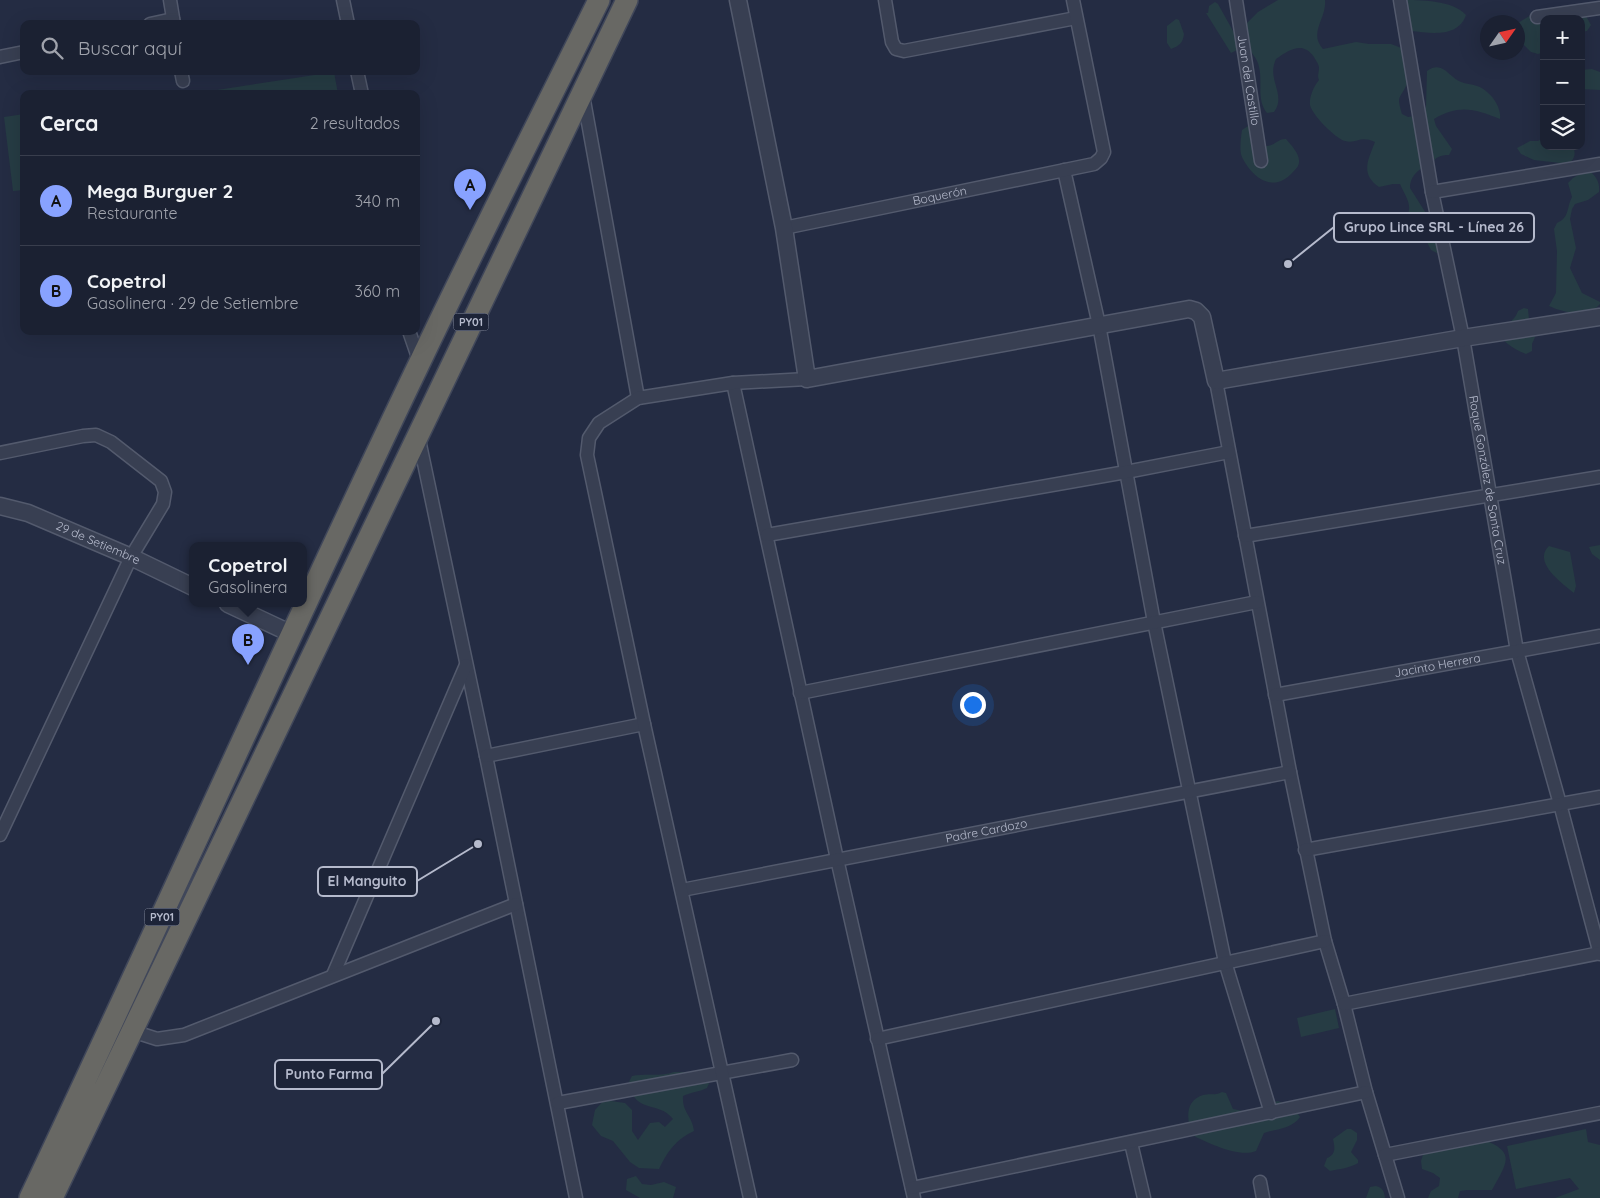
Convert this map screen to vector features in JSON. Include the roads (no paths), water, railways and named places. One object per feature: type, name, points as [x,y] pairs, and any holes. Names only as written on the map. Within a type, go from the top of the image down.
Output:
[{"type":"highway","name":"PY01","points":[[52,1198],[132,1031],[304,640],[420,363],[599,0]]},
{"type":"highway","name":"PY01","points":[[30,1198],[132,983],[304,640],[418,433],[627,0]]},
{"type":"street","points":[[170,0],[173,20]]},
{"type":"street","points":[[343,0],[347,20]]},
{"type":"street","points":[[738,0],[784,228],[807,379]]},
{"type":"street","points":[[885,0],[892,42],[896,49],[904,52],[1076,18],[1073,0]]},
{"type":"street","name":"Juan del Castillo","points":[[1236,0],[1262,161]]},
{"type":"street","name":"Roque González de Santa Cruz","points":[[1400,0],[1432,192],[1463,338],[1517,651],[1600,953]]},
{"type":"street","points":[[1537,17],[1600,8]]},
{"type":"street","name":"Boquerón","points":[[784,228],[1094,164],[1101,158],[1104,152],[1076,18]]},
{"type":"street","points":[[0,57],[20,53]]},
{"type":"street","points":[[358,75],[361,90]]},
{"type":"street","points":[[582,91],[638,398]]},
{"type":"street","points":[[1432,192],[1600,164]]},
{"type":"street","points":[[1064,170],[1099,325],[1154,622],[1225,962],[1271,1113]]},
{"type":"street","points":[[750,1198],[586,455],[589,438],[599,423],[638,398],[733,383],[807,379],[1189,309],[1196,311],[1202,317],[1216,381],[1305,850],[1325,942],[1344,1004],[1366,1092],[1398,1198]]},
{"type":"street","points":[[1216,381],[1463,338],[1600,317]]},
{"type":"street","points":[[410,335],[420,363]]},
{"type":"street","points":[[733,383],[800,693],[913,1193],[1366,1092]]},
{"type":"street","points":[[418,433],[558,1103],[576,1198]]},
{"type":"street","points":[[0,453],[96,435],[111,442],[161,481],[165,492],[164,504],[131,557],[0,836]]},
{"type":"street","points":[[767,534],[1126,472],[1229,452]]},
{"type":"street","points":[[1245,536],[1600,477]]},
{"type":"street","name":"29 de Setiembre","points":[[0,506],[28,513],[131,557],[189,585]]},
{"type":"street","points":[[800,693],[1257,602]]},
{"type":"street","points":[[234,607],[304,640]]},
{"type":"street","name":"Jacinto Herrera","points":[[1275,695],[1600,636]]},
{"type":"street","points":[[333,975],[466,665]]},
{"type":"street","points":[[486,756],[644,724]]},
{"type":"street","name":"Padre Cardozo","points":[[682,890],[1290,772]]},
{"type":"street","points":[[1305,850],[1600,797]]},
{"type":"street","points":[[132,1031],[157,1039],[184,1035],[516,904]]},
{"type":"street","points":[[877,1039],[1225,962],[1325,942]]},
{"type":"street","points":[[1344,1004],[1600,953]]},
{"type":"street","points":[[558,1103],[792,1060]]},
{"type":"street","points":[[1385,1155],[1600,1113]]},
{"type":"street","points":[[1131,1143],[1144,1198]]},
{"type":"street","points":[[1260,1182],[1263,1198]]},
{"type":"place","name":"Mega Burguer 2","points":[[470,210]]},
{"type":"place","name":"Grupo Lince SRL - Línea 26","points":[[1288,264]]},
{"type":"place","name":"Copetrol","points":[[248,665]]},
{"type":"place","name":"El Manguito","points":[[478,844]]},
{"type":"place","name":"Punto Farma","points":[[436,1021]]}]
